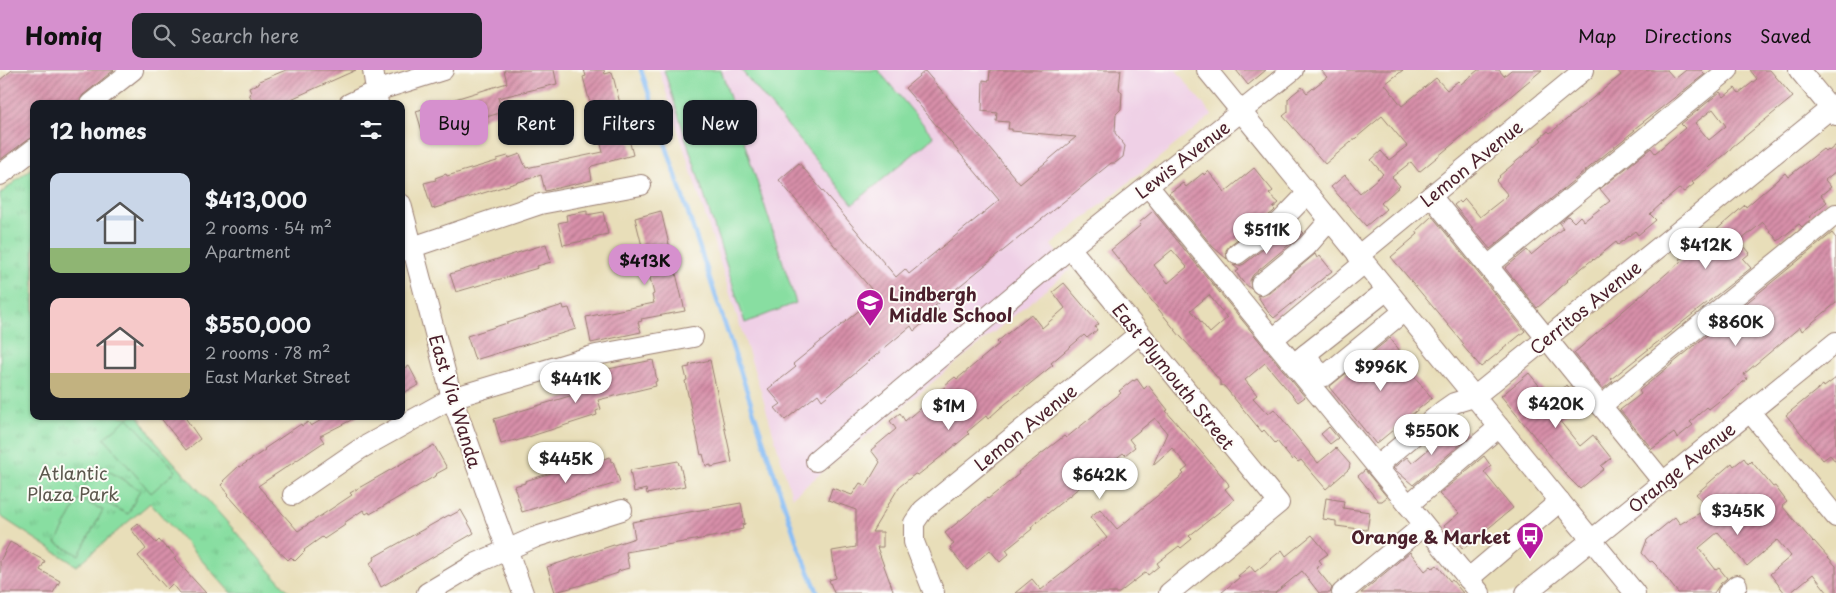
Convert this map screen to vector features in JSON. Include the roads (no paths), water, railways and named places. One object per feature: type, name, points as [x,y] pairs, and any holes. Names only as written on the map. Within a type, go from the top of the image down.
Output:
[{"type":"street","points":[[95,100],[133,70]]},
{"type":"street","points":[[372,70],[377,97],[443,70]]},
{"type":"street","points":[[1207,70],[1635,593]]},
{"type":"street","name":"Lewis Avenue","points":[[816,461],[1070,248],[1293,70]]},
{"type":"street","name":"Lemon Avenue","points":[[1273,340],[1431,196],[1584,70]]},
{"type":"street","points":[[1488,266],[1728,70]]},
{"type":"street","points":[[1799,70],[1834,109]]},
{"type":"street","name":"Cerritos Avenue","points":[[1377,466],[1444,410],[1454,403],[1474,397],[1834,109]]},
{"type":"street","points":[[0,175],[30,152]]},
{"type":"street","points":[[407,250],[540,204],[642,184]]},
{"type":"street","points":[[1148,186],[1273,340],[1300,360],[1318,382],[1377,466],[1474,586],[1560,501]]},
{"type":"street","points":[[1237,254],[1280,220],[1307,194]]},
{"type":"street","points":[[1431,196],[1663,482]]},
{"type":"street","points":[[1601,406],[1836,214]]},
{"type":"street","points":[[1261,284],[1307,246],[1329,221]]},
{"type":"street","name":"East Via Wanda","points":[[405,235],[407,250],[452,398],[522,593]]},
{"type":"street","name":"East Plymouth Street","points":[[1070,248],[1279,503],[1168,593]]},
{"type":"street","points":[[1300,360],[1387,290]]},
{"type":"street","points":[[1318,382],[1404,311]]},
{"type":"street","name":"Lemon Avenue","points":[[934,593],[914,542],[914,523],[923,510],[1139,334]]},
{"type":"street","points":[[293,495],[360,449],[452,398],[596,355],[693,337]]},
{"type":"street","name":"Orange Avenue","points":[[1526,593],[1836,342]]},
{"type":"street","points":[[1750,412],[1836,517]]},
{"type":"street","points":[[1408,505],[1498,427]]},
{"type":"street","points":[[427,593],[478,563],[536,537],[622,510]]},
{"type":"street","points":[[1342,593],[1424,526]]},
{"type":"waterway","points":[[641,70],[798,546],[818,593]]},
{"type":"place","name":"Lindbergh Middle School","points":[[870,327]]},
{"type":"place","name":"Orange & Market","points":[[1530,560]]},
{"type":"park label","name":"Atlantic Plaza Park","points":[[73,482]]}]
